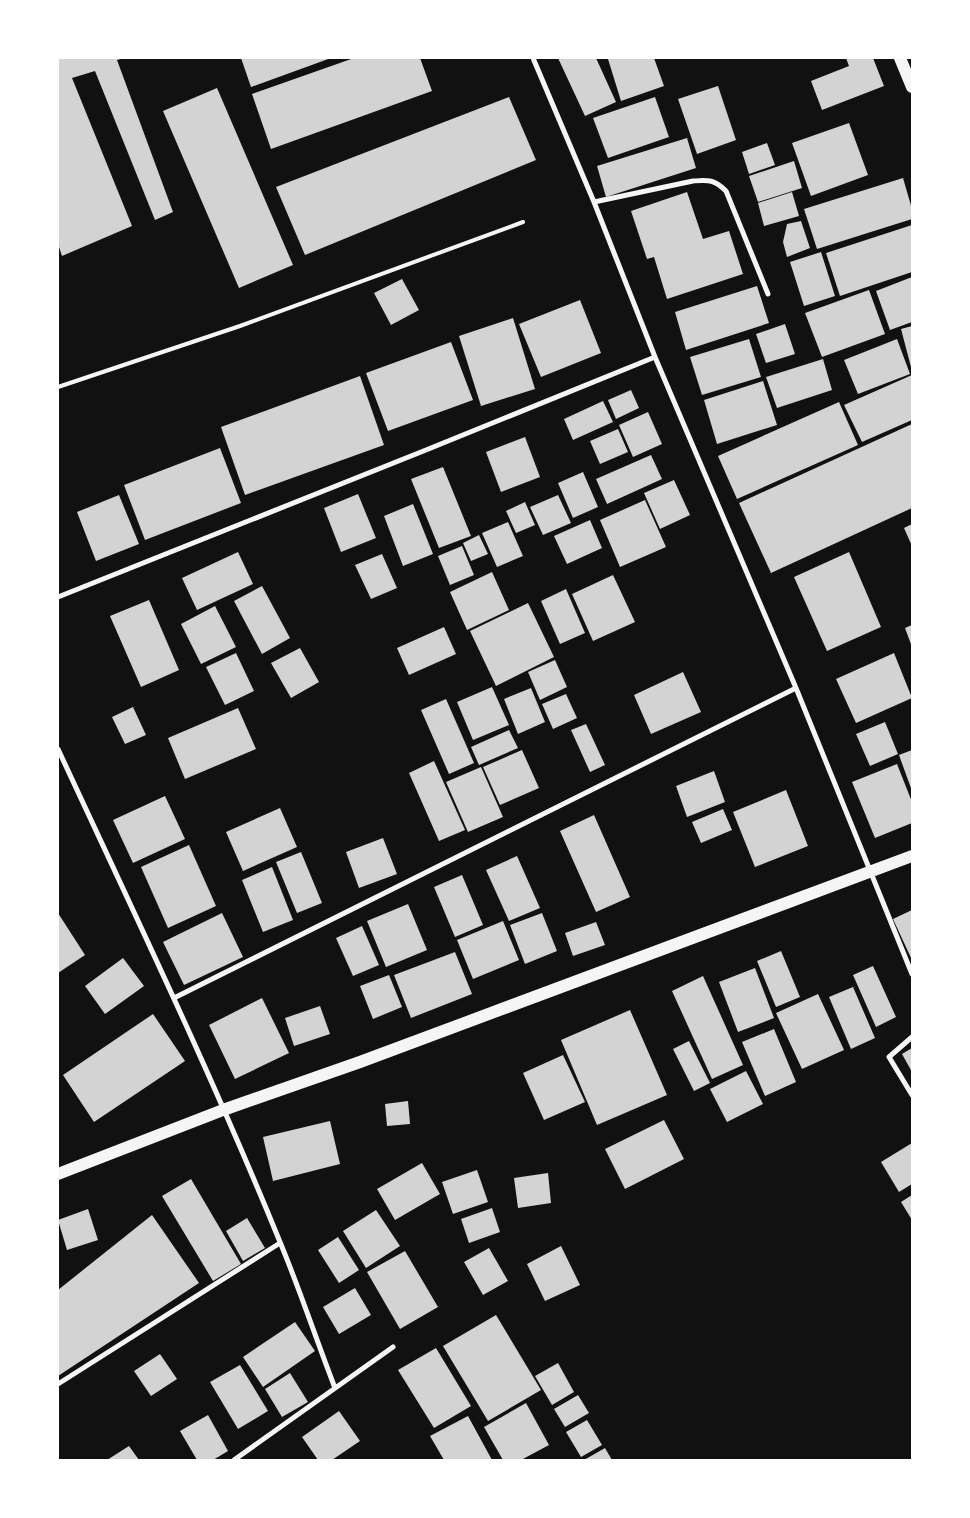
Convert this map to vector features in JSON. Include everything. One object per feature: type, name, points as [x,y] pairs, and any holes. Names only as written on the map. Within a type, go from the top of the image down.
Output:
[{"type":"main road","points":[[900,58],[912,87]]},
{"type":"main road","points":[[58,1174],[223,1110],[360,1062],[912,856]]},
{"type":"street","points":[[533,58],[594,202],[655,356],[796,688],[912,974]]},
{"type":"street","points":[[594,202],[692,181],[706,180],[717,183],[726,191],[768,294]]},
{"type":"street","points":[[58,598],[655,356]]},
{"type":"street","points":[[174,998],[796,688]]},
{"type":"street","points":[[58,749],[174,998],[223,1110],[280,1243],[334,1388]]},
{"type":"street","points":[[912,1037],[889,1056],[912,1095]]},
{"type":"street","points":[[58,1384],[280,1243]]},
{"type":"street","points":[[234,1460],[393,1347]]},
{"type":"lane","points":[[58,387],[240,326],[523,222]]},
{"type":"building","points":[[58,58],[124,58],[117,60],[173,212],[155,220],[95,71],[72,78],[132,226],[62,256],[58,244]]},
{"type":"building","points":[[241,58],[331,58],[251,87]]},
{"type":"building","points":[[354,58],[420,58],[432,91],[271,149],[252,94]]},
{"type":"building","points":[[558,58],[596,58],[616,102],[585,116]]},
{"type":"building","points":[[654,58],[664,86],[621,101],[608,59]]},
{"type":"building","points":[[846,58],[873,58],[884,86],[822,110],[811,81],[849,66]]},
{"type":"building","points":[[718,86],[736,140],[697,154],[678,99]]},
{"type":"building","points":[[217,88],[293,265],[239,288],[163,111]]},
{"type":"building","points":[[509,97],[536,160],[305,255],[276,187]]},
{"type":"building","points":[[655,97],[669,137],[608,158],[593,118]]},
{"type":"building","points":[[849,123],[868,175],[811,196],[792,143]]},
{"type":"building","points":[[687,138],[696,168],[606,197],[597,166]]},
{"type":"building","points":[[767,143],[775,165],[749,174],[742,152]]},
{"type":"building","points":[[794,161],[802,188],[758,202],[749,176]]},
{"type":"building","points":[[903,178],[912,209],[912,219],[817,249],[804,209]]},
{"type":"building","points":[[687,192],[703,239],[729,231],[743,274],[667,299],[654,257],[647,259],[631,211]]},
{"type":"building","points":[[792,192],[799,216],[764,226],[758,203]]},
{"type":"building","points":[[801,221],[810,248],[787,257],[783,242],[787,224]]},
{"type":"building","points":[[912,225],[912,272],[840,296],[826,253]]},
{"type":"building","points":[[821,252],[835,296],[804,306],[790,262]]},
{"type":"building","points":[[912,277],[912,322],[890,330],[876,291]]},
{"type":"building","points":[[402,279],[419,310],[391,325],[374,293]]},
{"type":"building","points":[[757,286],[769,323],[686,350],[675,312]]},
{"type":"building","points":[[869,290],[885,334],[822,357],[805,313]]},
{"type":"building","points":[[580,300],[601,353],[541,377],[519,324]]},
{"type":"building","points":[[513,318],[535,389],[481,406],[459,336]]},
{"type":"building","points":[[785,324],[795,354],[766,363],[756,334]]},
{"type":"building","points":[[912,326],[912,366],[911,367],[901,329]]},
{"type":"building","points":[[749,339],[761,377],[702,395],[690,357]]},
{"type":"building","points":[[897,339],[910,374],[858,394],[844,360]]},
{"type":"building","points":[[451,342],[473,400],[388,431],[366,373]]},
{"type":"building","points":[[823,359],[832,390],[777,408],[766,377]]},
{"type":"building","points":[[912,375],[912,420],[862,442],[844,405]]},
{"type":"building","points":[[360,376],[384,445],[245,495],[221,427]]},
{"type":"building","points":[[763,381],[777,425],[717,444],[704,400]]},
{"type":"building","points":[[631,390],[639,408],[616,419],[608,400]]},
{"type":"building","points":[[603,401],[613,422],[573,440],[564,419]]},
{"type":"building","points":[[839,402],[858,445],[737,499],[718,456]]},
{"type":"building","points":[[648,412],[662,444],[633,457],[619,425]]},
{"type":"building","points":[[912,424],[912,508],[771,573],[739,503]]},
{"type":"building","points":[[618,429],[628,452],[600,464],[590,441]]},
{"type":"building","points":[[525,437],[540,477],[501,492],[486,452]]},
{"type":"building","points":[[220,448],[241,503],[145,540],[124,485]]},
{"type":"building","points":[[651,455],[662,479],[607,504],[596,479]]},
{"type":"building","points":[[443,467],[471,536],[439,548],[411,479]]},
{"type":"building","points":[[583,472],[598,507],[573,518],[558,483]]},
{"type":"building","points":[[674,480],[690,515],[660,529],[644,493]]},
{"type":"building","points":[[358,494],[376,538],[341,552],[324,508]]},
{"type":"building","points":[[119,495],[139,544],[96,561],[77,512]]},
{"type":"building","points":[[558,495],[571,523],[543,535],[530,507]]},
{"type":"building","points":[[645,500],[666,547],[620,567],[600,520]]},
{"type":"building","points":[[525,502],[535,525],[516,533],[506,511]]},
{"type":"building","points":[[413,504],[433,554],[403,566],[384,516]]},
{"type":"building","points":[[590,520],[602,548],[567,564],[554,536]]},
{"type":"building","points":[[508,522],[523,556],[497,567],[482,533]]},
{"type":"building","points":[[912,524],[912,546],[904,528]]},
{"type":"building","points":[[479,535],[488,554],[471,561],[463,543]]},
{"type":"building","points":[[462,546],[474,575],[450,585],[438,556]]},
{"type":"building","points":[[238,552],[253,584],[197,610],[182,578]]},
{"type":"building","points":[[849,552],[881,627],[827,651],[794,577]]},
{"type":"building","points":[[382,554],[397,588],[371,599],[355,565]]},
{"type":"building","points":[[492,572],[509,610],[467,630],[450,592]]},
{"type":"building","points":[[613,575],[635,622],[593,641],[572,594]]},
{"type":"building","points":[[262,586],[290,638],[262,654],[234,601]]},
{"type":"building","points":[[566,589],[585,633],[560,644],[541,601]]},
{"type":"building","points":[[149,600],[179,670],[141,687],[110,616]]},
{"type":"building","points":[[528,603],[554,657],[496,686],[470,631]]},
{"type":"building","points":[[215,606],[236,647],[201,664],[181,624]]},
{"type":"building","points":[[912,625],[912,647],[905,628]]},
{"type":"building","points":[[444,627],[456,654],[409,675],[397,648]]},
{"type":"building","points":[[300,648],[319,682],[291,698],[271,663]]},
{"type":"building","points":[[236,653],[254,691],[225,705],[206,667]]},
{"type":"building","points":[[894,653],[912,698],[856,723],[836,679]]},
{"type":"building","points":[[555,660],[567,687],[540,700],[528,672]]},
{"type":"building","points":[[683,672],[701,712],[651,734],[634,695]]},
{"type":"building","points":[[492,687],[509,725],[473,740],[457,702]]},
{"type":"building","points":[[531,688],[545,722],[518,734],[504,699]]},
{"type":"building","points":[[566,694],[577,718],[553,729],[542,704]]},
{"type":"building","points":[[446,699],[474,763],[449,774],[421,710]]},
{"type":"building","points":[[133,707],[146,735],[125,744],[112,717]]},
{"type":"building","points":[[238,708],[256,749],[185,779],[168,738]]},
{"type":"building","points":[[885,722],[898,754],[870,766],[856,734]]},
{"type":"building","points":[[586,724],[605,765],[590,772],[571,730]]},
{"type":"building","points":[[509,730],[518,748],[479,765],[471,747]]},
{"type":"building","points":[[522,750],[539,788],[500,805],[483,767]]},
{"type":"building","points":[[912,750],[912,791],[899,755]]},
{"type":"building","points":[[434,761],[465,830],[439,841],[409,773]]},
{"type":"building","points":[[897,764],[912,802],[912,823],[875,838],[852,782]]},
{"type":"building","points":[[481,767],[503,817],[468,832],[446,782]]},
{"type":"building","points":[[714,771],[725,802],[687,817],[676,786]]},
{"type":"building","points":[[786,790],[808,846],[755,867],[733,812]]},
{"type":"building","points":[[165,796],[185,839],[133,863],[113,820]]},
{"type":"building","points":[[280,808],[297,847],[243,871],[226,832]]},
{"type":"building","points":[[723,809],[732,830],[701,843],[692,822]]},
{"type":"building","points":[[594,815],[630,897],[596,912],[560,831]]},
{"type":"building","points":[[383,838],[397,874],[359,888],[346,852]]},
{"type":"building","points":[[189,845],[216,906],[168,928],[141,867]]},
{"type":"building","points":[[301,852],[322,903],[297,913],[276,862]]},
{"type":"building","points":[[517,856],[540,908],[509,921],[486,870]]},
{"type":"building","points":[[272,867],[293,920],[263,932],[242,880]]},
{"type":"building","points":[[462,875],[483,925],[455,937],[434,887]]},
{"type":"building","points":[[408,904],[427,950],[386,967],[367,921]]},
{"type":"building","points":[[912,910],[912,960],[893,919]]},
{"type":"building","points":[[58,913],[85,955],[58,973]]},
{"type":"building","points":[[222,913],[243,957],[184,985],[163,942]]},
{"type":"building","points":[[542,913],[557,951],[525,964],[510,925]]},
{"type":"building","points":[[503,921],[519,960],[473,979],[457,940]]},
{"type":"building","points":[[596,922],[605,945],[573,956],[565,933]]},
{"type":"building","points":[[362,926],[379,965],[353,976],[336,938]]},
{"type":"building","points":[[781,951],[800,997],[776,1007],[757,961]]},
{"type":"building","points":[[455,952],[472,994],[411,1018],[394,975]]},
{"type":"building","points":[[123,958],[144,986],[105,1014],[85,986]]},
{"type":"building","points":[[873,966],[896,1017],[876,1027],[853,975]]},
{"type":"building","points":[[755,968],[774,1018],[738,1032],[719,982]]},
{"type":"building","points":[[389,975],[402,1007],[373,1019],[360,986]]},
{"type":"building","points":[[703,976],[743,1065],[712,1079],[672,991]]},
{"type":"building","points":[[853,987],[875,1038],[851,1049],[829,997]]},
{"type":"building","points":[[818,994],[844,1050],[802,1069],[776,1013]]},
{"type":"building","points":[[262,998],[289,1053],[235,1079],[209,1025]]},
{"type":"building","points":[[320,1006],[330,1034],[294,1046],[285,1018]]},
{"type":"building","points":[[630,1010],[667,1095],[597,1125],[561,1040]]},
{"type":"building","points":[[153,1014],[185,1061],[94,1122],[63,1075]]},
{"type":"building","points":[[774,1029],[796,1082],[765,1096],[742,1042]]},
{"type":"building","points":[[689,1041],[710,1083],[694,1091],[673,1049]]},
{"type":"building","points":[[912,1048],[912,1072],[902,1054]]},
{"type":"building","points":[[563,1055],[585,1102],[544,1120],[523,1073]]},
{"type":"building","points":[[746,1071],[763,1104],[727,1122],[710,1089]]},
{"type":"building","points":[[408,1101],[410,1124],[387,1126],[385,1104]]},
{"type":"building","points":[[664,1120],[684,1159],[625,1189],[605,1149]]},
{"type":"building","points":[[330,1121],[340,1164],[273,1181],[263,1137]]},
{"type":"building","points":[[912,1143],[912,1184],[899,1192],[881,1162]]},
{"type":"building","points":[[422,1163],[440,1194],[395,1220],[377,1189]]},
{"type":"building","points":[[477,1170],[488,1202],[453,1214],[442,1182]]},
{"type":"building","points":[[548,1173],[551,1203],[518,1208],[514,1178]]},
{"type":"building","points":[[191,1179],[241,1264],[213,1281],[162,1196]]},
{"type":"building","points":[[912,1195],[912,1220],[901,1202]]},
{"type":"building","points":[[492,1208],[500,1232],[469,1243],[461,1219]]},
{"type":"building","points":[[88,1209],[98,1240],[67,1250],[58,1220]]},
{"type":"building","points":[[376,1210],[400,1246],[366,1268],[343,1231]]},
{"type":"building","points":[[152,1215],[199,1283],[58,1376],[58,1290]]},
{"type":"building","points":[[247,1218],[265,1248],[243,1261],[226,1231]]},
{"type":"building","points":[[338,1237],[359,1270],[339,1283],[318,1250]]},
{"type":"building","points":[[561,1246],[580,1285],[545,1301],[527,1264]]},
{"type":"building","points":[[489,1248],[508,1281],[483,1295],[464,1262]]},
{"type":"building","points":[[405,1251],[438,1307],[400,1329],[367,1272]]},
{"type":"building","points":[[355,1288],[371,1315],[339,1334],[323,1307]]},
{"type":"building","points":[[496,1315],[541,1390],[488,1421],[443,1346]]},
{"type":"building","points":[[295,1322],[315,1351],[263,1387],[243,1357]]},
{"type":"building","points":[[436,1348],[471,1406],[434,1428],[398,1370]]},
{"type":"building","points":[[160,1354],[177,1379],[151,1396],[134,1371]]},
{"type":"building","points":[[558,1363],[574,1392],[552,1405],[535,1376]]},
{"type":"building","points":[[240,1365],[268,1411],[238,1429],[210,1382]]},
{"type":"building","points":[[290,1373],[308,1402],[282,1417],[265,1389]]},
{"type":"building","points":[[578,1395],[589,1413],[565,1427],[554,1409]]},
{"type":"building","points":[[526,1403],[549,1445],[521,1460],[503,1460],[484,1427]]},
{"type":"building","points":[[339,1411],[360,1441],[332,1460],[318,1460],[302,1437]]},
{"type":"building","points":[[208,1415],[228,1451],[213,1460],[197,1460],[180,1431]]},
{"type":"building","points":[[468,1416],[492,1460],[444,1460],[430,1436]]},
{"type":"building","points":[[587,1420],[602,1445],[581,1457],[566,1432]]},
{"type":"building","points":[[129,1446],[139,1460],[107,1460]]},
{"type":"building","points":[[605,1448],[612,1460],[584,1460]]}]
